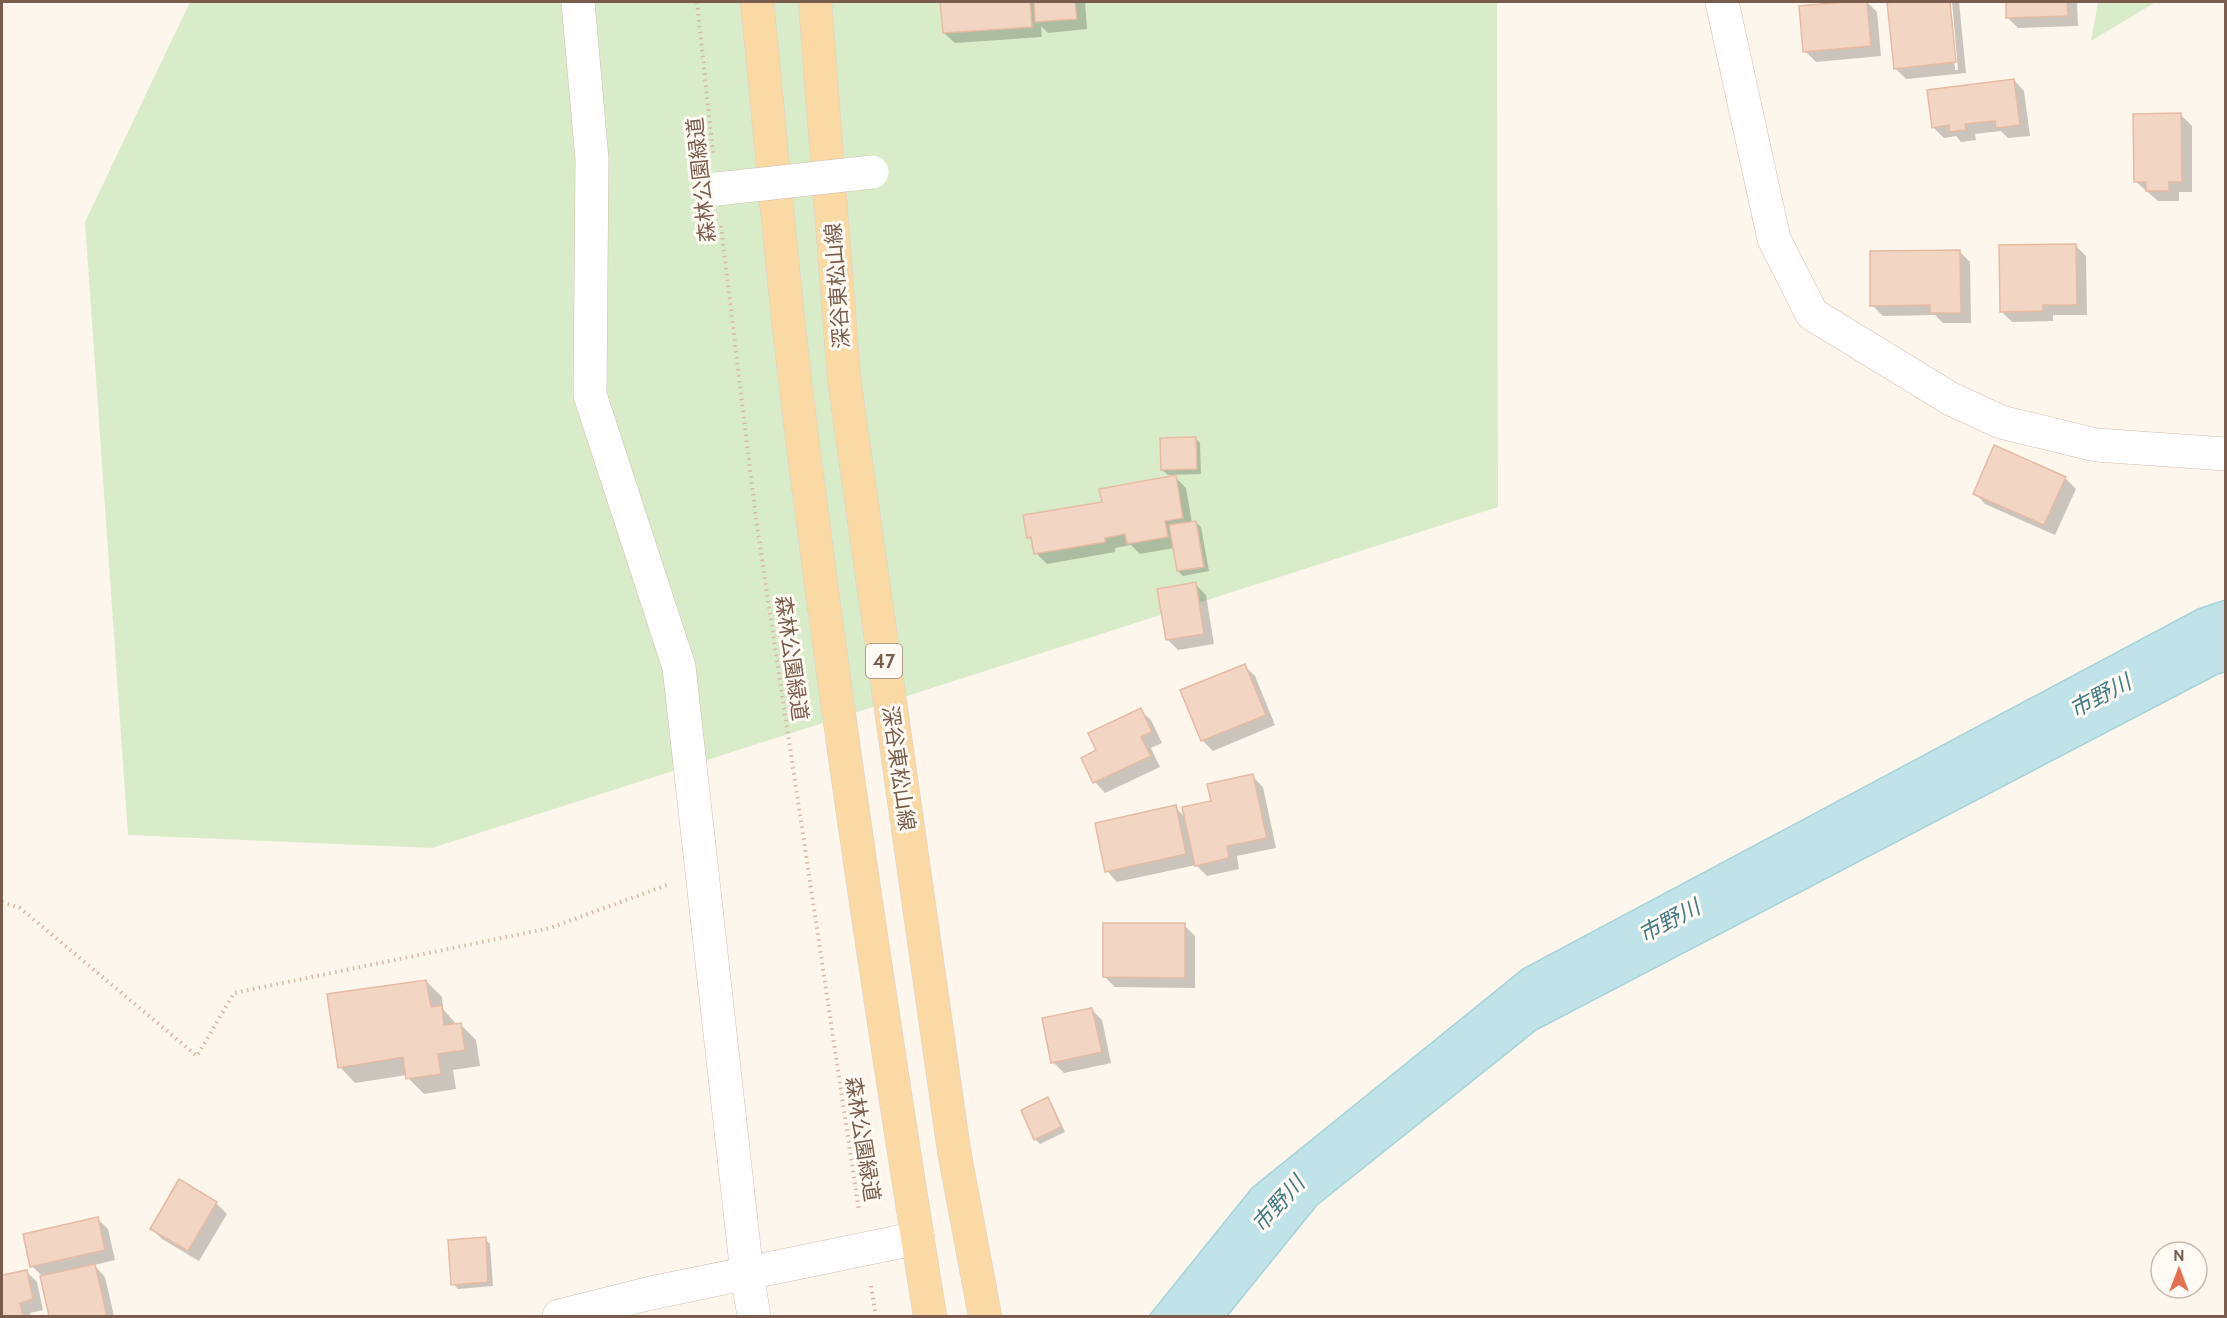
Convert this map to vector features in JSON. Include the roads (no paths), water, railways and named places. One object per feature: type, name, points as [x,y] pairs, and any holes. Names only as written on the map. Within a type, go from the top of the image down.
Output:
[{"type":"main road","name":"47","points":[[757,2],[801,425],[860,864],[930,1317]]},
{"type":"main road","name":"深谷東松山線","points":[[815,2],[844,379],[954,1151],[985,1317]]},
{"type":"street","points":[[578,2],[592,159],[590,395],[679,667],[747,1274],[754,1317]]},
{"type":"street","points":[[1722,2],[1774,239],[1812,314],[1951,399],[2001,422],[2096,445],[2226,454]]},
{"type":"street","points":[[717,189],[872,172]]},
{"type":"street","points":[[559,1317],[651,1293],[918,1238]]},
{"type":"water","name":"市野川","points":[[2225,600],[2225,672],[1536,1030],[1317,1205],[1227,1316],[1149,1316],[1252,1188],[1523,969],[2198,609]]}]
